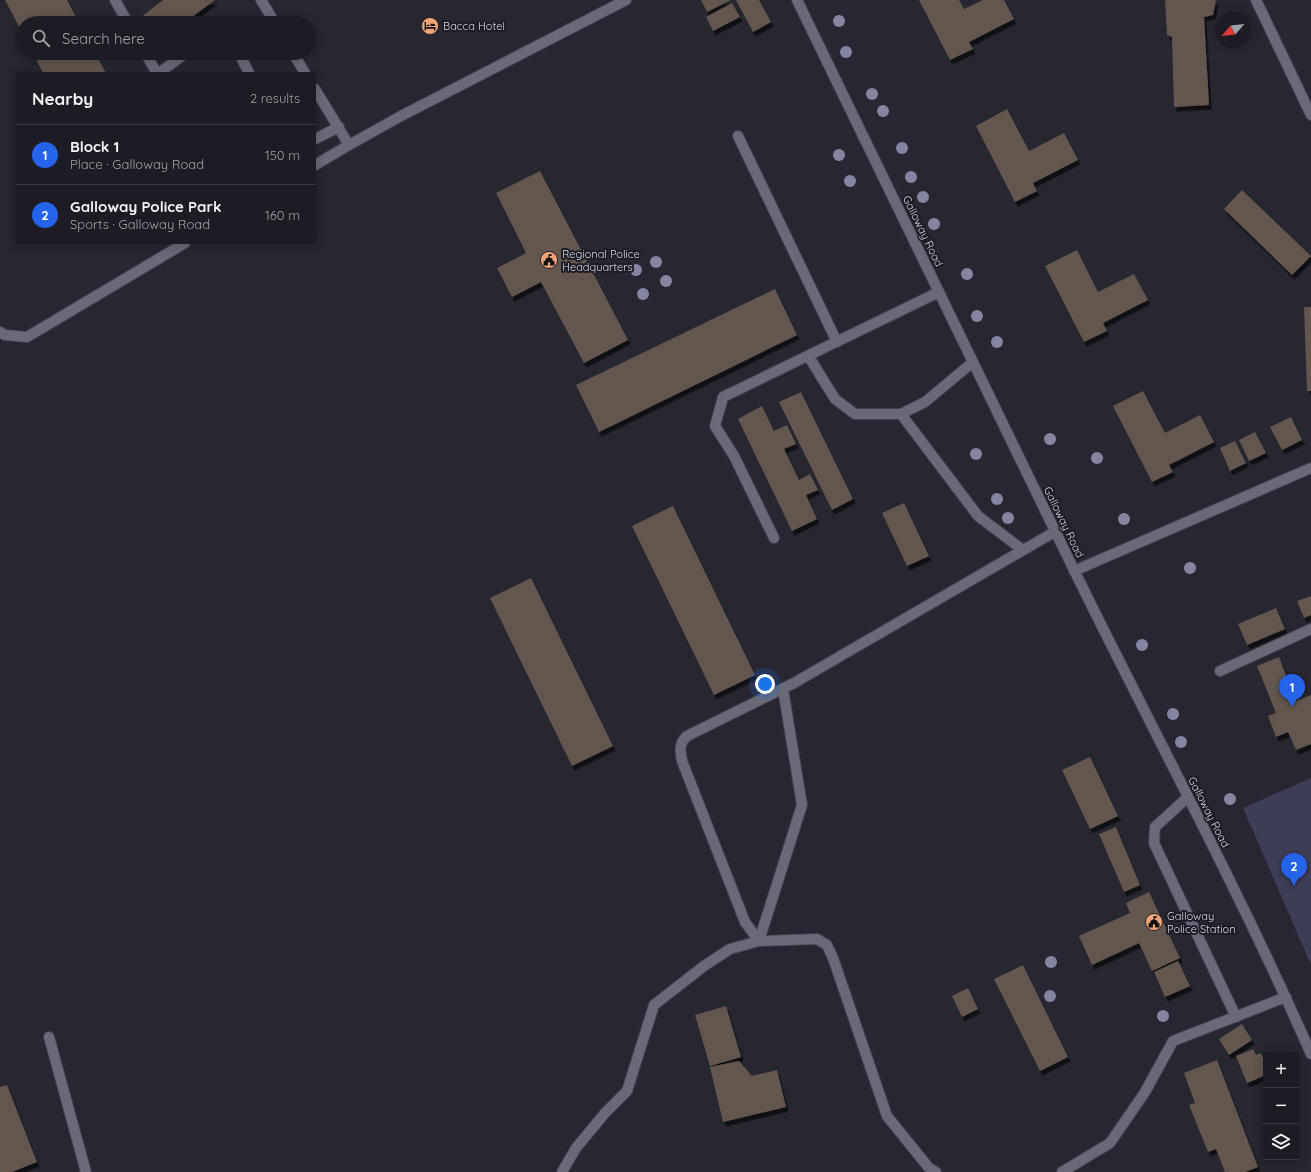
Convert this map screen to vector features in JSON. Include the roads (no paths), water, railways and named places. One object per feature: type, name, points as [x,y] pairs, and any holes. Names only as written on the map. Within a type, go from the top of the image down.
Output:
[{"type":"street","points":[[115,0],[124,16]]},
{"type":"street","points":[[261,0],[271,16]]},
{"type":"street","points":[[316,165],[401,116],[626,0]]},
{"type":"street","name":"Galloway Road","points":[[797,0],[1056,531],[1074,571],[1188,797],[1286,997],[1311,1054]]},
{"type":"street","points":[[1256,0],[1311,115]]},
{"type":"street","points":[[150,60],[157,72]]},
{"type":"street","points":[[159,72],[176,60]]},
{"type":"street","points":[[242,60],[248,72]]},
{"type":"street","points":[[298,60],[305,72]]},
{"type":"street","points":[[316,90],[350,145]]},
{"type":"street","points":[[316,138],[339,127]]},
{"type":"street","points":[[738,136],[837,342]]},
{"type":"street","points":[[0,332],[5,335],[27,337],[183,244]]},
{"type":"street","points":[[774,538],[734,456],[716,426],[723,397],[809,357],[939,292]]},
{"type":"street","points":[[809,357],[835,400],[855,414],[901,414],[925,402],[973,362]]},
{"type":"street","points":[[901,414],[978,516],[1023,550]]},
{"type":"street","points":[[1074,571],[1311,468]]},
{"type":"street","points":[[759,941],[745,922],[682,761],[680,746],[682,740],[687,736],[783,689],[1056,531]]},
{"type":"street","points":[[1220,671],[1311,629]]},
{"type":"street","points":[[759,941],[802,804],[783,689]]},
{"type":"street","points":[[1188,797],[1155,827],[1154,843],[1236,1017]]},
{"type":"street","points":[[562,1172],[576,1148],[605,1113],[627,1091],[654,1005],[730,949],[759,941],[817,939],[827,945],[833,958],[887,1116],[929,1168],[936,1172]]},
{"type":"street","points":[[1062,1172],[1110,1143],[1145,1092],[1173,1041],[1286,997]]},
{"type":"street","points":[[49,1037],[86,1172]]},
{"type":"place","name":"Bacca Hotel","points":[[430,26]]},
{"type":"place","name":"Regional Police Headquarters","points":[[549,260]]},
{"type":"place","name":"Block 1","points":[[1292,707]]},
{"type":"place","name":"Galloway Police Park","points":[[1294,886]]},
{"type":"place","name":"Galloway Police Station","points":[[1154,922]]}]
